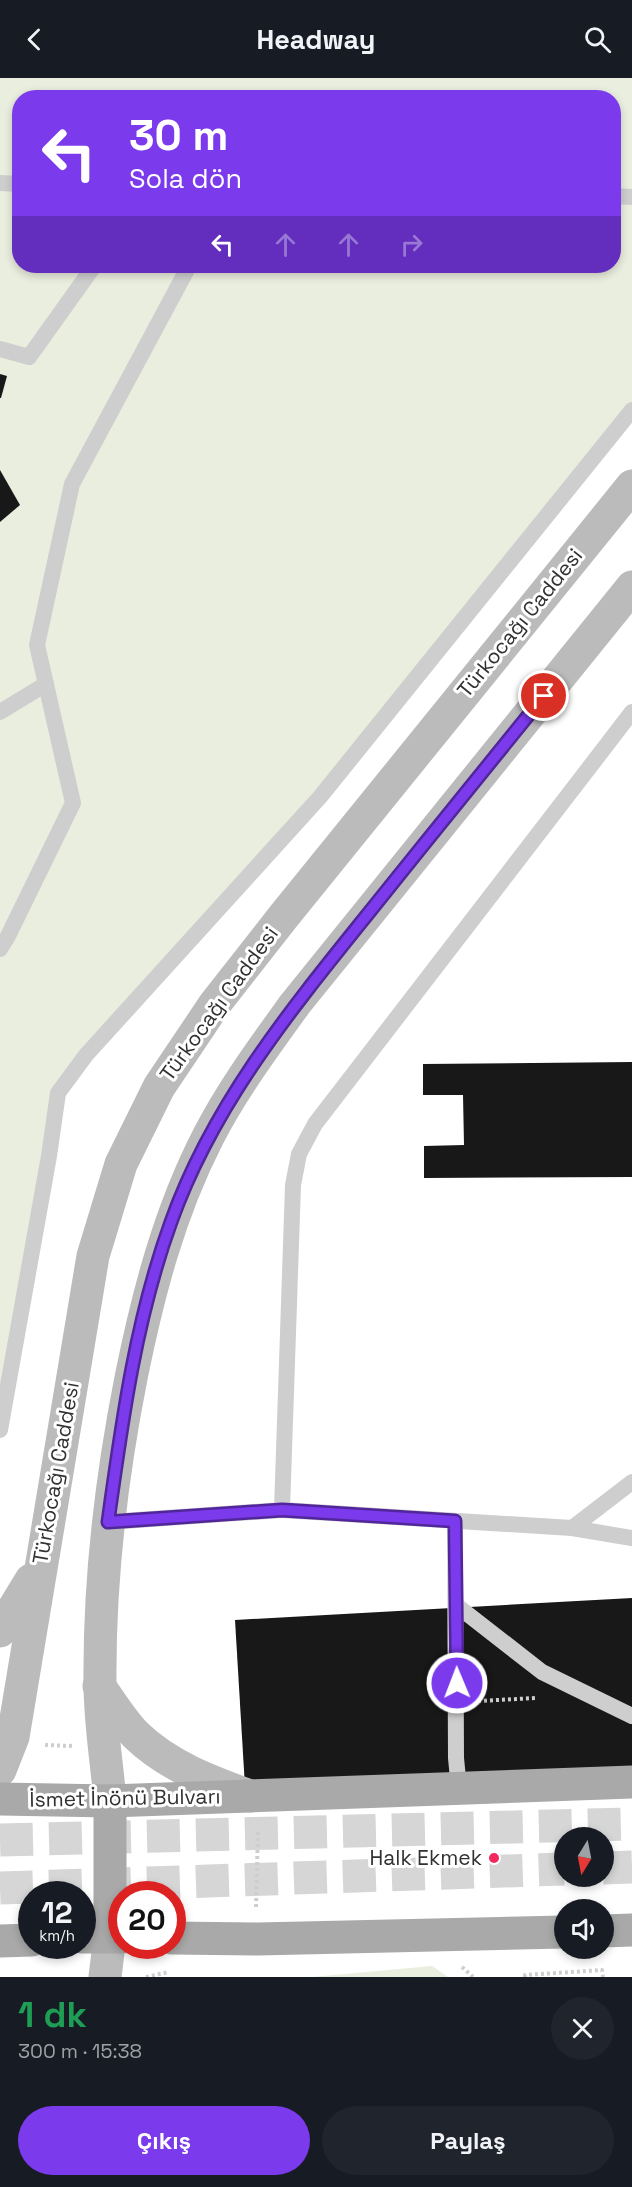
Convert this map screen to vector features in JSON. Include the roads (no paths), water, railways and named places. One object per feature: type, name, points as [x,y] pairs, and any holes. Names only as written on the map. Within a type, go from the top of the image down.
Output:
[{"type":"main road","name":"Türkocağı Caddesi","points":[[0,1770],[13,1737],[93,1256],[121,1164],[159,1087],[214,1005],[632,486]]},
{"type":"main road","points":[[105,1977],[110,1802],[99,1686],[108,1522],[122,1424],[147,1301],[171,1221],[208,1137],[250,1068],[295,1004],[632,587]]},
{"type":"main road","points":[[0,1631],[40,1566]]},
{"type":"main road","points":[[99,1686],[136,1734],[164,1757],[195,1776],[250,1796]]},
{"type":"main road","name":"İsmet İnönü Bulvarı","points":[[0,1799],[110,1802],[632,1782]]},
{"type":"main road","points":[[614,1931],[632,1930]]},
{"type":"main road","points":[[186,1938],[258,1939],[554,1932]]},
{"type":"main road","points":[[0,1941],[18,1940]]},
{"type":"lane","points":[[0,349],[30,357],[89,273]]},
{"type":"lane","points":[[3,938],[72,803],[37,645],[72,484],[185,273]]},
{"type":"lane","points":[[0,1430],[49,1156],[58,1093],[86,1055],[320,797],[632,410]]},
{"type":"lane","points":[[0,712],[46,684]]},
{"type":"lane","points":[[282,1510],[293,1185],[299,1154],[315,1124],[632,712]]},
{"type":"lane","points":[[572,1528],[632,1482]]},
{"type":"lane","points":[[108,1522],[282,1510],[572,1528],[632,1538]]},
{"type":"lane","points":[[455,1521],[456,1758],[459,1789]]},
{"type":"lane","points":[[456,1605],[542,1672],[632,1716]]},
{"type":"tunnel","points":[[0,1840],[632,1824]]},
{"type":"tunnel","points":[[614,1868],[632,1867]]},
{"type":"tunnel","points":[[0,1888],[554,1869]]},
{"type":"place","name":"Halk Ekmek","points":[[494,1858]]}]
